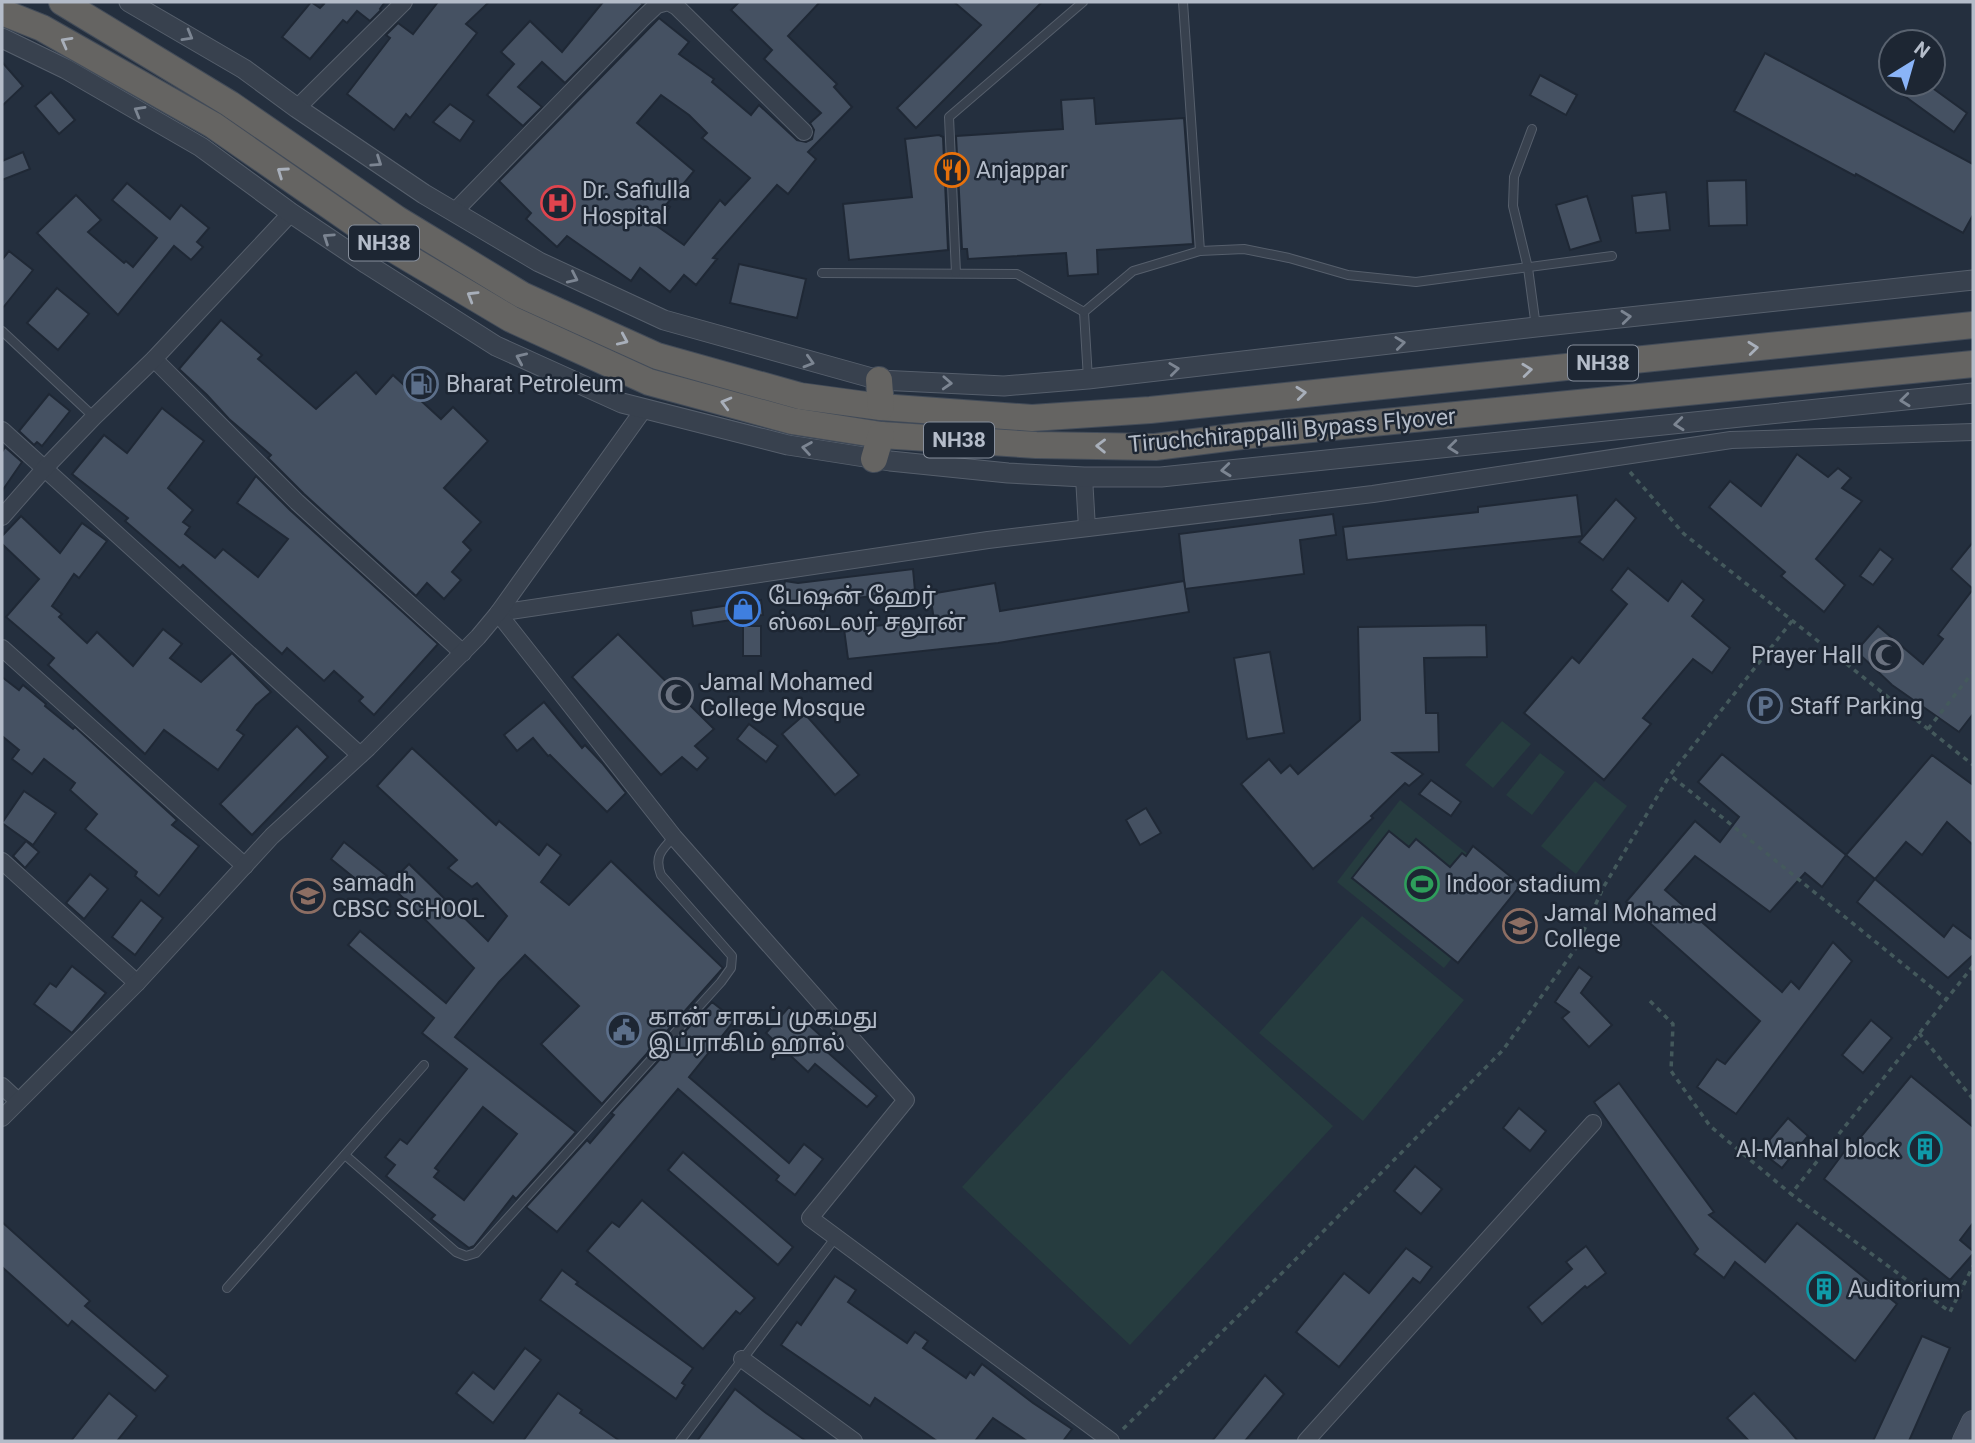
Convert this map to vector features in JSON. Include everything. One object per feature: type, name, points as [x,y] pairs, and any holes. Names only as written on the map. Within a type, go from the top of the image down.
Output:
[{"type":"highway","name":"NH38","points":[[62,2],[230,104],[397,219],[522,295],[657,356],[796,409]]},
{"type":"highway","name":"Tiruchchirappalli Bypass Flyover","points":[[2,12],[42,28],[213,125],[383,243],[510,319],[649,382],[796,409],[881,407],[1032,418],[1150,410],[1973,325]]},
{"type":"highway","name":"Tiruchchirappalli Bypass Flyover","points":[[796,409],[877,447],[1155,447],[1270,433],[1973,364]]},
{"type":"highway","points":[[879,380],[881,407]]},
{"type":"main road","points":[[1964,1441],[1973,1422]]},
{"type":"street","points":[[129,2],[244,69],[424,194],[539,262],[664,320],[879,380],[1004,386],[1088,379],[1973,280]]},
{"type":"street","points":[[297,108],[404,2]]},
{"type":"street","points":[[455,211],[642,19],[657,5],[668,2],[677,7],[804,132]]},
{"type":"street","points":[[3,40],[66,69],[201,146],[291,213],[496,346],[622,403],[788,445],[877,447],[1008,473],[1161,477],[1973,393]]},
{"type":"street","points":[[2,517],[45,468],[154,359],[291,213]]},
{"type":"street","points":[[154,359],[297,502],[463,653]]},
{"type":"street","points":[[2,1118],[137,982],[272,836],[360,755],[463,653],[498,613],[644,409]]},
{"type":"street","points":[[2,430],[360,755]]},
{"type":"street","points":[[498,613],[975,542],[1373,494],[1731,440],[1973,432]]},
{"type":"street","points":[[1084,477],[1087,528]]},
{"type":"street","points":[[498,613],[674,837],[906,1100],[810,1217],[1112,1441]]},
{"type":"street","points":[[2,648],[245,866]]},
{"type":"street","points":[[2,861],[137,982]]},
{"type":"street","points":[[2,1086],[18,1101]]},
{"type":"street","points":[[1306,1441],[1593,1123]]},
{"type":"street","points":[[743,1359],[854,1441]]},
{"type":"lane","points":[[956,273],[950,117],[1083,2]]},
{"type":"lane","points":[[1183,2],[1200,251]]},
{"type":"lane","points":[[1532,129],[1514,177],[1513,206],[1528,268],[1536,327]]},
{"type":"lane","points":[[1084,312],[1133,271],[1200,251],[1244,249],[1289,258],[1348,275],[1416,282],[1612,256]]},
{"type":"lane","points":[[822,273],[1017,274],[1084,312]]},
{"type":"lane","points":[[1084,312],[1088,379]]},
{"type":"lane","points":[[2,331],[94,417]]},
{"type":"lane","points":[[345,1155],[456,1252],[466,1256],[476,1253],[722,982],[731,968],[732,956],[661,875],[657,864],[658,853],[674,837]]},
{"type":"lane","points":[[228,1289],[424,1065]]},
{"type":"lane","points":[[680,1441],[836,1237]]},
{"type":"path","points":[[1617,457],[1684,534],[1973,765]]},
{"type":"path","points":[[1112,1441],[1503,1050],[1576,948],[1603,888],[1670,775],[1792,621]]},
{"type":"path","points":[[1928,729],[1973,673]]},
{"type":"path","points":[[1670,775],[1946,999]]},
{"type":"path","points":[[1791,1194],[1973,966]]},
{"type":"path","points":[[1650,1001],[1673,1024],[1671,1071],[1710,1126],[1791,1194],[1950,1312],[1973,1266]]},
{"type":"path","points":[[1919,1033],[1973,1099]]},
{"type":"green space","points":[[1502,721],[1531,744],[1493,788],[1465,765]]},
{"type":"green space","points":[[1540,753],[1565,772],[1532,815],[1506,795]]},
{"type":"green space","points":[[1595,781],[1627,806],[1576,874],[1541,846]]},
{"type":"green space","name":"Indoor stadium","points":[[1400,800],[1508,886],[1444,968],[1337,882]]},
{"type":"green space","points":[[1362,916],[1464,1000],[1363,1121],[1259,1033]]},
{"type":"green space","points":[[1162,970],[1333,1126],[1130,1345],[962,1187]]},
{"type":"building","points":[[311,2],[320,8],[324,4],[321,2],[385,2],[370,21],[357,11],[347,23],[343,20],[310,59],[282,37]]},
{"type":"building","points":[[438,2],[489,2],[466,24],[477,33],[410,118],[406,114],[394,130],[347,94],[390,38],[386,35],[398,23],[413,34]]},
{"type":"building","points":[[603,2],[643,4],[565,83],[542,62],[518,87],[542,107],[523,126],[487,95],[514,64],[501,52],[530,21],[562,52]]},
{"type":"building","points":[[739,2],[820,2],[788,36],[837,84],[834,87],[852,107],[808,152],[816,159],[788,194],[777,185],[713,258],[717,259],[696,285],[684,275],[670,292],[640,268],[631,281],[567,236],[557,247],[526,219],[531,213],[499,181],[659,18],[689,42],[679,54],[714,79],[712,82],[751,115],[759,105],[797,140],[806,142],[812,139],[814,130],[810,123],[821,113],[764,59],[772,50],[731,10]],"holes":[[[661,95],[689,115],[707,133],[702,138],[750,178],[725,205],[720,200],[684,245],[657,226],[670,207],[666,205],[694,171],[637,123]]]},
{"type":"building","points":[[954,2],[1042,2],[916,128],[897,108],[981,25]]},
{"type":"building","points":[[1765,53],[1973,164],[1973,215],[1963,233],[1734,111]]},
{"type":"building","points":[[2,62],[23,86],[2,106]]},
{"type":"building","points":[[1540,75],[1577,95],[1566,115],[1530,95]]},
{"type":"building","points":[[51,92],[75,120],[59,134],[35,106]]},
{"type":"building","points":[[1094,98],[1096,124],[1184,118],[1193,244],[1097,250],[1098,274],[1068,276],[1066,253],[968,259],[967,249],[962,249],[956,136],[1063,129],[1061,100]]},
{"type":"building","points":[[1907,98],[1946,98],[1967,113],[1954,132]]},
{"type":"building","points":[[450,104],[474,121],[460,141],[433,122]]},
{"type":"building","points":[[939,135],[943,137],[948,250],[849,260],[843,204],[912,197],[905,139]]},
{"type":"building","points":[[23,152],[30,169],[2,180],[2,161]]},
{"type":"building","points":[[1746,180],[1747,225],[1709,226],[1707,181]]},
{"type":"building","points":[[127,183],[170,219],[181,205],[209,228],[197,242],[203,247],[191,260],[174,246],[118,315],[37,233],[76,195],[101,220],[88,232],[124,263],[126,261],[133,267],[157,238],[112,200]]},
{"type":"building","points":[[1666,192],[1670,230],[1636,233],[1632,196]]},
{"type":"building","points":[[1587,196],[1601,241],[1570,250],[1556,205]]},
{"type":"building","points":[[9,251],[33,270],[2,309],[2,260]]},
{"type":"building","points":[[739,264],[806,279],[797,318],[730,303]]},
{"type":"building","points":[[57,288],[89,314],[58,350],[27,323]]},
{"type":"building","points":[[221,320],[262,355],[258,359],[316,409],[356,372],[376,394],[393,375],[441,419],[453,407],[488,441],[444,488],[481,522],[463,542],[471,550],[452,572],[461,580],[444,599],[427,583],[416,596],[304,494],[268,458],[271,455],[229,419],[179,369]]},
{"type":"building","points":[[49,394],[70,411],[42,446],[37,442],[34,445],[19,431]]},
{"type":"building","points":[[162,408],[204,441],[168,488],[193,510],[183,522],[190,527],[185,534],[215,558],[223,549],[258,577],[288,539],[237,503],[256,476],[438,644],[374,715],[359,701],[363,697],[334,671],[324,681],[287,648],[282,654],[183,565],[180,568],[125,521],[128,518],[72,474],[104,435],[127,453]]},
{"type":"building","points":[[5,447],[22,462],[2,491],[2,452]]},
{"type":"building","points":[[1797,454],[1828,477],[1838,468],[1851,478],[1842,488],[1862,501],[1816,559],[1845,585],[1824,612],[1781,576],[1785,572],[1709,507],[1730,481],[1761,506]]},
{"type":"building","points":[[1577,495],[1582,536],[1347,560],[1343,527],[1478,512],[1478,507]]},
{"type":"building","points":[[1616,499],[1636,518],[1603,560],[1579,542]]},
{"type":"building","points":[[1333,514],[1336,535],[1300,540],[1304,574],[1185,589],[1179,534]]},
{"type":"building","points":[[21,516],[60,553],[82,523],[107,541],[79,578],[74,574],[52,606],[62,614],[59,617],[87,643],[97,632],[133,666],[163,629],[182,644],[170,658],[201,682],[232,653],[271,692],[256,705],[237,730],[244,735],[218,770],[164,730],[145,754],[48,665],[54,658],[6,617],[39,579],[2,544],[2,536]]},
{"type":"building","points":[[1973,542],[1973,589],[1951,569]]},
{"type":"building","points":[[1880,549],[1893,559],[1873,585],[1860,576]]},
{"type":"building","points":[[1628,568],[1668,601],[1682,581],[1704,600],[1692,616],[1730,648],[1712,673],[1693,659],[1643,718],[1651,724],[1604,780],[1524,713],[1572,657],[1579,663],[1627,604],[1611,590]]},
{"type":"building","points":[[913,569],[915,591],[805,604],[781,599],[785,581],[798,583]]},
{"type":"building","points":[[1184,581],[1189,612],[998,643],[848,659],[844,629],[934,620],[930,594],[995,583],[1000,611]]},
{"type":"building","points":[[1973,589],[1973,714],[1959,732],[1892,685],[1856,651],[1878,626],[1923,664],[1943,639],[1938,635]]},
{"type":"building","points":[[761,600],[763,615],[693,626],[691,611]]},
{"type":"building","points":[[1486,625],[1487,657],[1424,658],[1426,713],[1438,713],[1439,752],[1393,753],[1423,774],[1409,786],[1405,783],[1371,816],[1373,818],[1313,869],[1241,784],[1269,759],[1281,773],[1290,765],[1298,774],[1360,720],[1358,627]]},
{"type":"building","points":[[743,626],[761,626],[761,656],[743,656]]},
{"type":"building","points":[[618,634],[714,729],[695,746],[708,758],[697,770],[682,757],[661,775],[572,677]]},
{"type":"building","points":[[1270,652],[1284,733],[1247,739],[1234,658]]},
{"type":"building","points":[[2,677],[19,690],[23,685],[73,729],[75,727],[177,820],[172,825],[199,846],[159,896],[135,876],[137,872],[85,829],[97,814],[70,790],[75,783],[44,759],[32,774],[12,759],[19,750],[2,736]]},
{"type":"building","points":[[544,702],[582,748],[585,745],[626,793],[607,812],[550,755],[548,756],[533,738],[517,751],[504,735]]},
{"type":"building","points":[[805,714],[859,775],[835,795],[782,734]]},
{"type":"building","points":[[749,724],[778,746],[766,762],[737,739]]},
{"type":"building","points":[[297,726],[328,757],[252,835],[220,804]]},
{"type":"building","points":[[412,748],[496,825],[499,821],[539,855],[547,844],[561,855],[541,882],[569,905],[611,861],[723,968],[602,1104],[541,1044],[579,1006],[525,955],[499,982],[455,1037],[576,1132],[516,1199],[513,1196],[474,1246],[469,1248],[431,1219],[435,1215],[386,1176],[395,1165],[385,1157],[400,1139],[407,1144],[467,1069],[422,1033],[434,1018],[348,945],[360,931],[446,1003],[474,968],[389,884],[409,864],[488,941],[507,916],[477,883],[472,887],[448,868],[457,860],[377,786]],"holes":[[[483,1107],[517,1134],[464,1200],[434,1177],[439,1171],[435,1168]]]},
{"type":"building","points":[[1722,754],[1846,855],[1822,887],[1805,873],[1770,912],[1695,856],[1665,890],[1782,992],[1791,981],[1799,989],[1833,942],[1852,961],[1736,1114],[1697,1087],[1717,1059],[1725,1064],[1760,1021],[1626,902],[1695,821],[1720,842],[1739,817],[1698,782]]},
{"type":"building","points":[[1932,755],[1973,785],[1973,845],[1947,822],[1922,855],[1906,842],[1875,879],[1846,855]]},
{"type":"building","points":[[1431,780],[1461,802],[1451,816],[1419,794]]},
{"type":"building","points":[[24,791],[56,813],[33,845],[2,823]]},
{"type":"building","points":[[1146,808],[1161,833],[1140,845],[1126,820]]},
{"type":"building","name":"Indoor stadium","points":[[1389,831],[1409,847],[1416,839],[1450,867],[1462,853],[1466,856],[1473,846],[1521,885],[1458,963],[1352,878]]},
{"type":"building","points":[[26,841],[39,852],[25,868],[13,856]]},
{"type":"building","points":[[344,842],[387,876],[373,893],[331,859]]},
{"type":"building","points":[[90,874],[108,889],[84,919],[66,903]]},
{"type":"building","points":[[1875,879],[1944,937],[1953,925],[1973,940],[1973,955],[1948,978],[1857,902]]},
{"type":"building","points":[[141,900],[163,918],[135,955],[112,937]]},
{"type":"building","points":[[72,966],[106,993],[72,1033],[34,1004],[50,983],[56,987]]},
{"type":"building","points":[[1579,967],[1592,977],[1581,993],[1612,1025],[1589,1047],[1562,1018],[1569,1012],[1555,1002]]},
{"type":"building","points":[[712,1002],[735,1020],[689,1077],[789,1163],[804,1144],[823,1159],[795,1195],[776,1180],[779,1176],[678,1089],[557,1232],[526,1207],[587,1140],[590,1143],[614,1115],[611,1113]]},
{"type":"building","points":[[789,1007],[831,1045],[826,1051],[877,1096],[867,1107],[815,1064],[808,1072],[766,1033]]},
{"type":"building","points":[[1871,1020],[1892,1038],[1863,1073],[1842,1055]]},
{"type":"building","points":[[1911,1076],[1973,1127],[1973,1223],[1960,1240],[1973,1254],[1950,1280],[1824,1179],[1847,1148],[1850,1150]]},
{"type":"building","points":[[1619,1083],[1714,1212],[1709,1215],[1765,1262],[1797,1223],[1897,1304],[1855,1361],[1735,1262],[1724,1278],[1694,1254],[1698,1249],[1594,1102]]},
{"type":"building","points":[[1519,1108],[1546,1131],[1530,1151],[1503,1128]]},
{"type":"building","points":[[1788,1118],[1808,1136],[1782,1168],[1760,1151]]},
{"type":"building","points":[[683,1152],[793,1247],[778,1265],[668,1170]]},
{"type":"building","points":[[1415,1166],[1442,1189],[1421,1214],[1394,1191]]},
{"type":"building","points":[[642,1200],[755,1298],[740,1314],[736,1311],[703,1349],[587,1251],[612,1222],[619,1227]]},
{"type":"building","points":[[2,1222],[90,1301],[85,1306],[168,1376],[155,1391],[72,1321],[68,1326],[2,1267]]},
{"type":"building","points":[[1586,1246],[1606,1273],[1587,1288],[1585,1286],[1542,1324],[1528,1307],[1572,1269],[1566,1262]]},
{"type":"building","points":[[1406,1248],[1432,1267],[1420,1283],[1413,1278],[1339,1367],[1296,1332],[1344,1273],[1369,1293]]},
{"type":"building","points":[[562,1270],[578,1282],[576,1284],[693,1368],[682,1383],[685,1385],[676,1399],[540,1300]]},
{"type":"building","points":[[835,1276],[856,1290],[848,1302],[907,1343],[915,1332],[928,1341],[923,1348],[966,1378],[970,1372],[974,1375],[982,1364],[1072,1429],[1063,1441],[1027,1441],[993,1418],[975,1441],[937,1441],[875,1398],[870,1406],[781,1345],[797,1322],[801,1325]]},
{"type":"building","points":[[1922,1336],[1950,1348],[1909,1441],[1873,1441]]},
{"type":"building","points":[[525,1348],[541,1360],[493,1423],[456,1393],[473,1372],[494,1389]]},
{"type":"building","points":[[1265,1375],[1284,1394],[1245,1441],[1212,1441]]},
{"type":"building","points":[[735,1389],[766,1413],[806,1441],[697,1441]]},
{"type":"building","points":[[109,1393],[137,1416],[117,1441],[71,1441]]},
{"type":"building","points":[[558,1393],[582,1410],[580,1413],[620,1441],[523,1441]]},
{"type":"building","points":[[1754,1393],[1798,1441],[1749,1441],[1727,1418]]},
{"type":"place","name":"Anjappar","points":[[952,170]]},
{"type":"place","name":"Dr. Safiulla Hospital","points":[[558,203]]},
{"type":"place","name":"Bharat Petroleum","points":[[421,384]]},
{"type":"place","name":"பேஷன் ஹேர் ஸ்டைலர் சலூன்","points":[[743,609]]},
{"type":"place","name":"Prayer Hall","points":[[1886,655]]},
{"type":"place","name":"Jamal Mohamed College Mosque","points":[[676,695]]},
{"type":"place","name":"Staff Parking","points":[[1765,706]]},
{"type":"place","name":"Indoor stadium","points":[[1422,884]]},
{"type":"place","name":"samadh CBSC SCHOOL","points":[[308,896]]},
{"type":"place","name":"Jamal Mohamed College","points":[[1520,926]]},
{"type":"place","name":"கான் சாகப் முகமது இப்ராகிம் ஹால்","points":[[624,1030]]},
{"type":"place","name":"Al-Manhal block","points":[[1925,1149]]},
{"type":"place","name":"Auditorium","points":[[1824,1289]]}]
